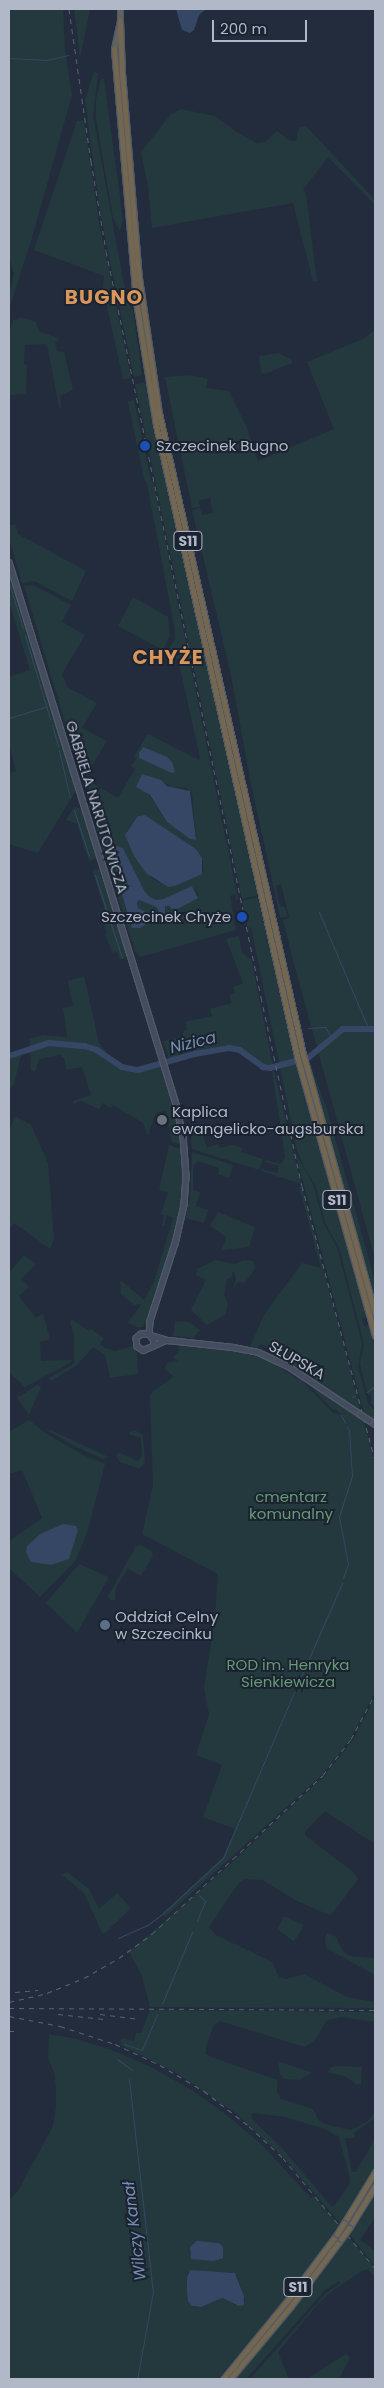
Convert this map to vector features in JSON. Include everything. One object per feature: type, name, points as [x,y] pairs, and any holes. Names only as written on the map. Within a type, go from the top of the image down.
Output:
[{"type":"highway","points":[[120,9],[120,21]]},
{"type":"highway","name":"S11","points":[[120,21],[114,50],[136,301],[148,385],[300,1055]]},
{"type":"highway","name":"S11","points":[[120,21],[122,73],[139,278],[154,385],[302,1064],[375,1335]]},
{"type":"highway","name":"S11","points":[[302,1064],[375,1314]]},
{"type":"highway","name":"S11","points":[[223,2379],[287,2301],[337,2234],[375,2172]]},
{"type":"highway","name":"S11","points":[[230,2379],[291,2306],[342,2239],[375,2186]]},
{"type":"main road","name":"GABRIELA NARUTOWICZA","points":[[9,562],[164,1063],[183,1136],[185,1190],[177,1237],[150,1321],[143,1333]]},
{"type":"main road","name":"GABRIELA NARUTOWICZA","points":[[150,1321],[150,1335]]},
{"type":"main road","points":[[143,1333],[150,1335],[152,1346],[145,1351],[138,1348],[136,1338],[143,1333]]},
{"type":"main road","name":"SŁUPSKA","points":[[150,1335],[167,1340],[258,1352],[288,1366],[375,1424]]},
{"type":"main road","name":"SŁUPSKA","points":[[152,1346],[167,1340]]},
{"type":"green space","points":[[9,9],[63,9],[65,50],[72,95],[31,241],[11,303],[9,304],[9,294],[14,274],[9,257]]},
{"type":"green space","points":[[74,9],[90,9],[80,59],[79,48]]},
{"type":"green space","points":[[94,71],[98,74],[93,115],[122,274],[128,301],[133,311],[142,375],[134,377],[100,212],[85,100]]},
{"type":"green space","points":[[101,79],[104,79],[123,219],[120,231],[113,218],[96,118],[96,99]]},
{"type":"green space","points":[[181,109],[215,116],[238,133],[257,143],[265,142],[277,131],[290,141],[296,141],[299,128],[306,126],[375,200],[375,205],[328,157],[303,190],[306,193],[317,281],[313,281],[293,203],[152,228],[148,186],[141,152],[171,114]]},
{"type":"green space","points":[[77,121],[84,121],[100,227],[131,378],[123,379],[103,289],[104,276],[34,250]]},
{"type":"green space","points":[[21,318],[35,321],[40,332],[58,338],[59,341],[55,342],[57,351],[64,352],[73,390],[60,396],[61,409],[59,407],[47,344],[25,345],[24,364],[27,365],[26,394],[9,395],[9,334],[13,320]]},
{"type":"green space","points":[[375,330],[375,1259],[293,960],[283,920],[289,918],[281,884],[276,886],[280,906],[285,907],[288,917],[280,917],[250,779],[231,675],[192,510],[200,508],[202,515],[213,513],[210,498],[199,500],[200,507],[192,508],[165,377],[191,375],[208,379],[206,388],[229,391],[247,428],[258,461],[334,429],[307,362],[365,338]]},
{"type":"green space","points":[[279,353],[292,360],[292,363],[265,374],[261,372],[259,356]]},
{"type":"green space","points":[[145,382],[258,895],[242,899],[135,384]]},
{"type":"green space","points":[[134,400],[151,481],[153,481],[238,900],[236,900],[235,894],[230,896],[236,930],[140,957],[135,951],[87,798],[90,782],[118,798],[135,769],[131,766],[137,758],[134,756],[148,734],[199,760],[200,758],[178,659],[167,652],[175,639],[174,625],[147,484],[144,478],[128,402]],"holes":[[[165,783],[172,787],[186,788],[192,793],[196,840],[190,839],[167,822],[147,792]],[[140,815],[145,815],[196,849],[202,858],[204,871],[169,887],[152,879],[127,832]],[[117,846],[123,848],[145,892],[156,900],[163,899],[192,886],[199,896],[165,906],[166,913],[159,914],[156,907],[139,900],[137,903],[138,908],[154,916],[154,920],[140,928],[129,923],[122,895],[126,889],[125,883],[114,867],[109,853]]]},
{"type":"green space","points":[[15,524],[18,534],[86,571],[72,601],[34,581],[22,583],[9,538],[9,526]]},
{"type":"green space","points":[[9,573],[76,790],[38,853],[9,844],[9,773],[16,771],[9,744],[9,677],[30,670],[9,602]]},
{"type":"green space","points":[[33,585],[71,605],[62,622],[85,635],[62,674],[67,687],[97,703],[82,728],[107,741],[85,777],[80,772],[24,586]]},
{"type":"green space","points":[[133,597],[168,617],[170,636],[163,650],[118,626]]},
{"type":"green space","points":[[74,807],[83,809],[98,857],[89,862],[77,824],[66,820]]},
{"type":"green space","points":[[99,869],[127,954],[125,958],[120,960],[117,952],[113,953],[105,935],[107,934],[103,921],[101,921],[98,913],[105,911],[92,870]]},
{"type":"green space","points":[[258,897],[302,1087],[367,1317],[362,1319],[365,1327],[369,1325],[375,1346],[375,1408],[370,1402],[372,1399],[370,1394],[368,1395],[363,1377],[360,1363],[364,1344],[339,1248],[325,1222],[315,1184],[305,1170],[297,1150],[251,927],[249,928],[250,939],[242,901]]},
{"type":"green space","points":[[239,936],[242,952],[248,958],[251,958],[273,1066],[264,1065],[241,1048],[229,1046],[169,1059],[163,1041],[183,1036],[183,1031],[187,1030],[185,1022],[212,1016],[210,1009],[232,1003],[229,995],[235,993],[233,987],[243,983],[226,939]]},
{"type":"green space","points":[[84,976],[99,1043],[110,1057],[97,1048],[87,1045],[52,1041],[30,1047],[29,1039],[43,1035],[67,1037],[63,1008],[73,1006],[68,981]]},
{"type":"green space","points":[[53,1044],[93,1049],[128,1071],[143,1071],[162,1065],[174,1104],[182,1145],[172,1142],[166,1111],[156,1113],[149,1132],[150,1134],[147,1134],[143,1123],[113,1105],[111,1108],[103,1103],[99,1109],[81,1101],[73,1104],[73,1101],[91,1095],[82,1067],[66,1070],[64,1058],[60,1055],[39,1059],[35,1072],[31,1070],[30,1051]]},
{"type":"green space","points":[[22,1051],[14,1084],[10,1088],[9,1057]]},
{"type":"green space","points":[[310,1063],[327,1109],[375,1281],[375,1302],[308,1064]]},
{"type":"green space","points":[[272,1071],[274,1071],[301,1184],[261,1171],[262,1169],[277,1173],[279,1166],[265,1162],[265,1160],[281,1164],[285,1157]]},
{"type":"green space","points":[[15,1116],[31,1125],[48,1163],[54,1240],[50,1249],[14,1223],[9,1230],[9,1130]]},
{"type":"green space","points":[[202,1133],[207,1148],[218,1144],[219,1148],[232,1145],[242,1148],[241,1152],[263,1159],[259,1170],[192,1149],[190,1135]]},
{"type":"green space","points":[[169,1145],[183,1150],[182,1205],[177,1229],[148,1321],[142,1327],[137,1327],[127,1323],[142,1304],[134,1305],[121,1294],[120,1282],[123,1282],[144,1300],[154,1282],[173,1218],[167,1215],[164,1226],[162,1225],[164,1215],[161,1214],[168,1192],[159,1190]]},
{"type":"green space","points":[[192,1152],[233,1165],[229,1178],[218,1174],[219,1168],[198,1161],[193,1166],[193,1190],[200,1192],[196,1206],[208,1210],[204,1223],[186,1218],[190,1197]]},
{"type":"green space","points":[[296,1155],[313,1184],[324,1224],[337,1247],[362,1343],[358,1367],[368,1403],[375,1411],[375,1421],[364,1413]]},
{"type":"green space","points":[[299,1186],[302,1187],[361,1412],[286,1363],[261,1350],[279,1356],[280,1352],[261,1344],[257,1348],[250,1346],[264,1315],[302,1263],[321,1268]]},
{"type":"green space","points":[[218,1212],[255,1227],[249,1247],[222,1250],[226,1237],[210,1226]]},
{"type":"green space","points":[[24,1255],[36,1264],[21,1279],[29,1287],[19,1296],[36,1318],[43,1314],[50,1339],[40,1342],[41,1361],[71,1360],[70,1363],[25,1387],[9,1372],[9,1273]]},
{"type":"green space","points":[[215,1260],[235,1264],[244,1260],[253,1261],[255,1266],[254,1271],[244,1283],[238,1282],[233,1288],[236,1279],[234,1272],[232,1272],[232,1277],[227,1279],[224,1294],[228,1304],[225,1315],[207,1325],[191,1310],[206,1280],[196,1275],[197,1269]]},
{"type":"green space","points":[[73,1320],[104,1338],[100,1344],[105,1348],[115,1351],[133,1346],[137,1353],[138,1374],[110,1378],[105,1355],[93,1347],[77,1365],[51,1381],[49,1378],[74,1364],[74,1335],[70,1321]]},
{"type":"green space","points":[[175,1321],[189,1322],[200,1330],[193,1338],[173,1336]]},
{"type":"green space","points":[[185,1344],[236,1351],[266,1359],[303,1382],[333,1413],[342,1415],[335,1409],[333,1410],[310,1386],[364,1421],[375,1464],[375,1692],[350,1739],[322,1775],[165,1917],[162,1914],[224,1856],[235,1829],[203,1817],[222,1765],[196,1755],[209,1714],[204,1688],[215,1617],[218,1574],[142,1534],[153,1486],[150,1396],[153,1391],[172,1378],[173,1376],[165,1369],[165,1366],[168,1362],[178,1361],[173,1358],[179,1350],[178,1347]]},
{"type":"green space","points":[[37,1385],[41,1387],[29,1415],[17,1398]]},
{"type":"green space","points":[[29,1420],[47,1434],[83,1455],[105,1464],[88,1530],[76,1560],[40,1597],[9,1568],[9,1541],[42,1518],[22,1470],[9,1474],[9,1432]]},
{"type":"green space","points":[[45,1429],[109,1457],[103,1459],[78,1448]]},
{"type":"green space","points":[[134,1430],[143,1434],[145,1463],[139,1469],[120,1462],[116,1456],[118,1452],[138,1461],[142,1455],[141,1438],[129,1434],[129,1432]]},
{"type":"green space","points":[[141,1545],[152,1551],[153,1556],[141,1576],[128,1569],[116,1587],[115,1600],[111,1601],[108,1597],[109,1595],[136,1546]]},
{"type":"green space","points":[[79,1564],[109,1577],[77,1633],[46,1603]]},
{"type":"green space","points":[[375,1697],[375,1844],[325,1811],[305,1832],[305,1835],[353,1872],[358,1879],[332,1914],[329,1915],[297,1901],[262,1880],[245,1879],[238,1884],[209,1927],[216,1935],[272,1962],[279,1977],[286,1979],[304,1974],[347,1997],[375,2002],[375,2008],[150,2007],[142,1976],[129,1952],[224,1870],[324,1776],[353,1740]]},
{"type":"green space","points":[[67,1872],[89,1889],[99,1909],[117,1893],[131,1908],[105,1933],[102,1933],[84,1893],[62,1875]]},
{"type":"green space","points":[[284,1916],[304,1925],[294,1942],[277,1929]]},
{"type":"green space","points":[[328,1933],[336,1937],[343,1951],[350,1956],[375,1958],[375,1975],[326,1948],[325,1937]]},
{"type":"green space","points":[[150,2010],[375,2012],[375,2022],[341,2017],[326,2021],[316,2039],[305,2047],[220,2021],[214,2025],[206,2046],[206,2054],[211,2057],[278,2080],[277,2092],[281,2099],[313,2109],[319,2121],[327,2125],[351,2130],[368,2121],[375,2112],[374,2119],[354,2133],[355,2138],[345,2138],[352,2172],[356,2172],[375,2139],[375,2166],[340,2223],[284,2158],[237,2114],[175,2072],[121,2045],[122,2038],[134,2041],[136,2033],[141,2033]],"holes":[[[253,2113],[285,2117],[325,2129],[339,2137],[350,2179],[349,2185],[335,2205],[331,2206],[282,2148],[251,2118]]]},
{"type":"green space","points":[[49,2034],[77,2039],[114,2051],[149,2066],[190,2089],[228,2116],[263,2146],[311,2198],[314,2196],[339,2225],[289,2295],[218,2379],[9,2379],[9,2201],[18,2191],[53,2126],[56,2088],[54,2072],[48,2058]],"holes":[[[207,2242],[217,2242],[222,2258],[197,2260],[189,2254],[190,2247]],[[192,2270],[205,2273],[231,2272],[237,2275],[245,2300],[244,2305],[235,2305],[222,2298],[201,2307],[194,2307],[188,2301],[187,2293],[187,2273]]]},
{"type":"green space","points":[[280,2062],[311,2073],[299,2080],[285,2079],[280,2075],[278,2064]]},
{"type":"green space","points":[[332,2067],[362,2067],[361,2084],[357,2085],[346,2077],[327,2072]]},
{"type":"green space","points":[[375,2192],[375,2217],[360,2240],[375,2251],[375,2266],[349,2234]]},
{"type":"green space","points":[[348,2236],[375,2269],[375,2278],[368,2269],[362,2271],[331,2292],[317,2305],[278,2352],[289,2379],[250,2379],[325,2294],[340,2283],[339,2281],[325,2290],[246,2379],[235,2379],[294,2309]]},
{"type":"green space","points":[[346,2354],[350,2358],[339,2379],[307,2379]]},
{"type":"water","points":[[176,9],[206,9],[199,15],[194,30],[190,33],[182,30]]},
{"type":"water","points":[[143,747],[167,757],[172,762],[175,772],[172,773],[139,758],[139,753]]},
{"type":"water","points":[[142,774],[161,780],[167,786],[190,791],[196,840],[190,839],[167,822],[150,795],[136,787]]},
{"type":"water","points":[[145,815],[196,849],[202,858],[202,874],[175,886],[168,887],[146,873],[134,856],[125,835],[138,816]]},
{"type":"water","points":[[117,846],[123,848],[145,892],[150,897],[156,900],[163,899],[192,886],[198,898],[174,911],[169,906],[165,906],[165,914],[161,915],[156,907],[139,900],[137,903],[138,908],[154,916],[154,920],[140,928],[132,928],[122,895],[126,889],[125,883],[110,860],[109,853]]},
{"type":"water","points":[[63,1524],[76,1526],[78,1530],[69,1559],[51,1565],[31,1562],[26,1552],[27,1546],[40,1534]]},
{"type":"water","points":[[197,2241],[219,2243],[223,2247],[223,2258],[214,2261],[191,2259],[190,2247]]},
{"type":"water","points":[[190,2270],[235,2273],[244,2296],[244,2305],[239,2306],[222,2298],[201,2307],[192,2306],[188,2301],[187,2293],[187,2277]]},
{"type":"waterway","points":[[9,58],[47,60],[68,55]]},
{"type":"waterway","points":[[9,583],[23,628]]},
{"type":"waterway","points":[[25,635],[50,719]]},
{"type":"waterway","points":[[9,718],[46,707]]},
{"type":"waterway","points":[[52,725],[58,746]]},
{"type":"waterway","points":[[59,750],[70,798]]},
{"type":"waterway","points":[[74,810],[89,856]]},
{"type":"waterway","points":[[95,875],[122,958]]},
{"type":"waterway","points":[[319,912],[368,1028]]},
{"type":"waterway","points":[[308,1028],[325,1027],[331,1037]]},
{"type":"waterway","name":"Nizica","points":[[9,1056],[49,1043],[85,1046],[97,1050],[122,1067],[138,1070],[195,1054],[229,1048],[240,1050],[263,1067],[270,1068],[308,1058],[343,1029],[375,1029]]},
{"type":"waterway","points":[[375,1368],[375,1379]]},
{"type":"waterway","points":[[367,1392],[375,1386]]},
{"type":"waterway","points":[[341,1415],[345,1423]]},
{"type":"waterway","points":[[343,1578],[348,1564],[339,1517],[352,1476],[349,1430],[347,1427]]},
{"type":"waterway","points":[[296,1688],[342,1583]]},
{"type":"waterway","points":[[118,1938],[149,1924],[161,1915],[223,1858],[294,1692]]},
{"type":"waterway","points":[[197,1921],[205,1901],[199,1895]]},
{"type":"waterway","name":"Wilczy Kanał","points":[[162,2004],[192,1932]]},
{"type":"waterway","name":"Wilczy Kanał","points":[[124,2044],[142,2050],[157,2014]]},
{"type":"waterway","name":"Wilczy Kanał","points":[[117,2059],[132,2070]]},
{"type":"waterway","name":"Wilczy Kanał","points":[[129,2079],[153,2292],[137,2379]]},
{"type":"railway","points":[[69,9],[106,251],[261,997],[302,1186],[375,1461]]},
{"type":"railway","points":[[9,2002],[47,1993],[84,1978],[119,1958],[152,1934],[323,1775],[351,1739],[375,1694]]},
{"type":"railway","points":[[15,1992],[38,1990]]},
{"type":"railway","points":[[9,2008],[375,2010]]},
{"type":"railway","points":[[58,2014],[104,2019]]},
{"type":"railway","points":[[100,2014],[138,2019]]},
{"type":"railway","points":[[9,2016],[60,2026],[115,2044],[160,2065],[204,2091],[249,2126],[283,2158],[375,2268]]},
{"type":"railway","points":[[9,2031],[17,2031]]},
{"type":"place","name":"Szczecinek Bugno","points":[[145,446]]},
{"type":"place","name":"Szczecinek Chyże","points":[[242,917]]},
{"type":"place","name":"Kaplica ewangelicko-augsburska","points":[[162,1120]]},
{"type":"place","name":"Oddział Celny w Szczecinku","points":[[105,1625]]},
{"type":"district","name":"BUGNO","points":[[104,297]]},
{"type":"district","name":"CHYŻE","points":[[168,657]]},
{"type":"park label","name":"cmentarz komunalny","points":[[291,1504]]},
{"type":"park label","name":"ROD im. Henryka Sienkiewicza","points":[[288,1672]]}]
